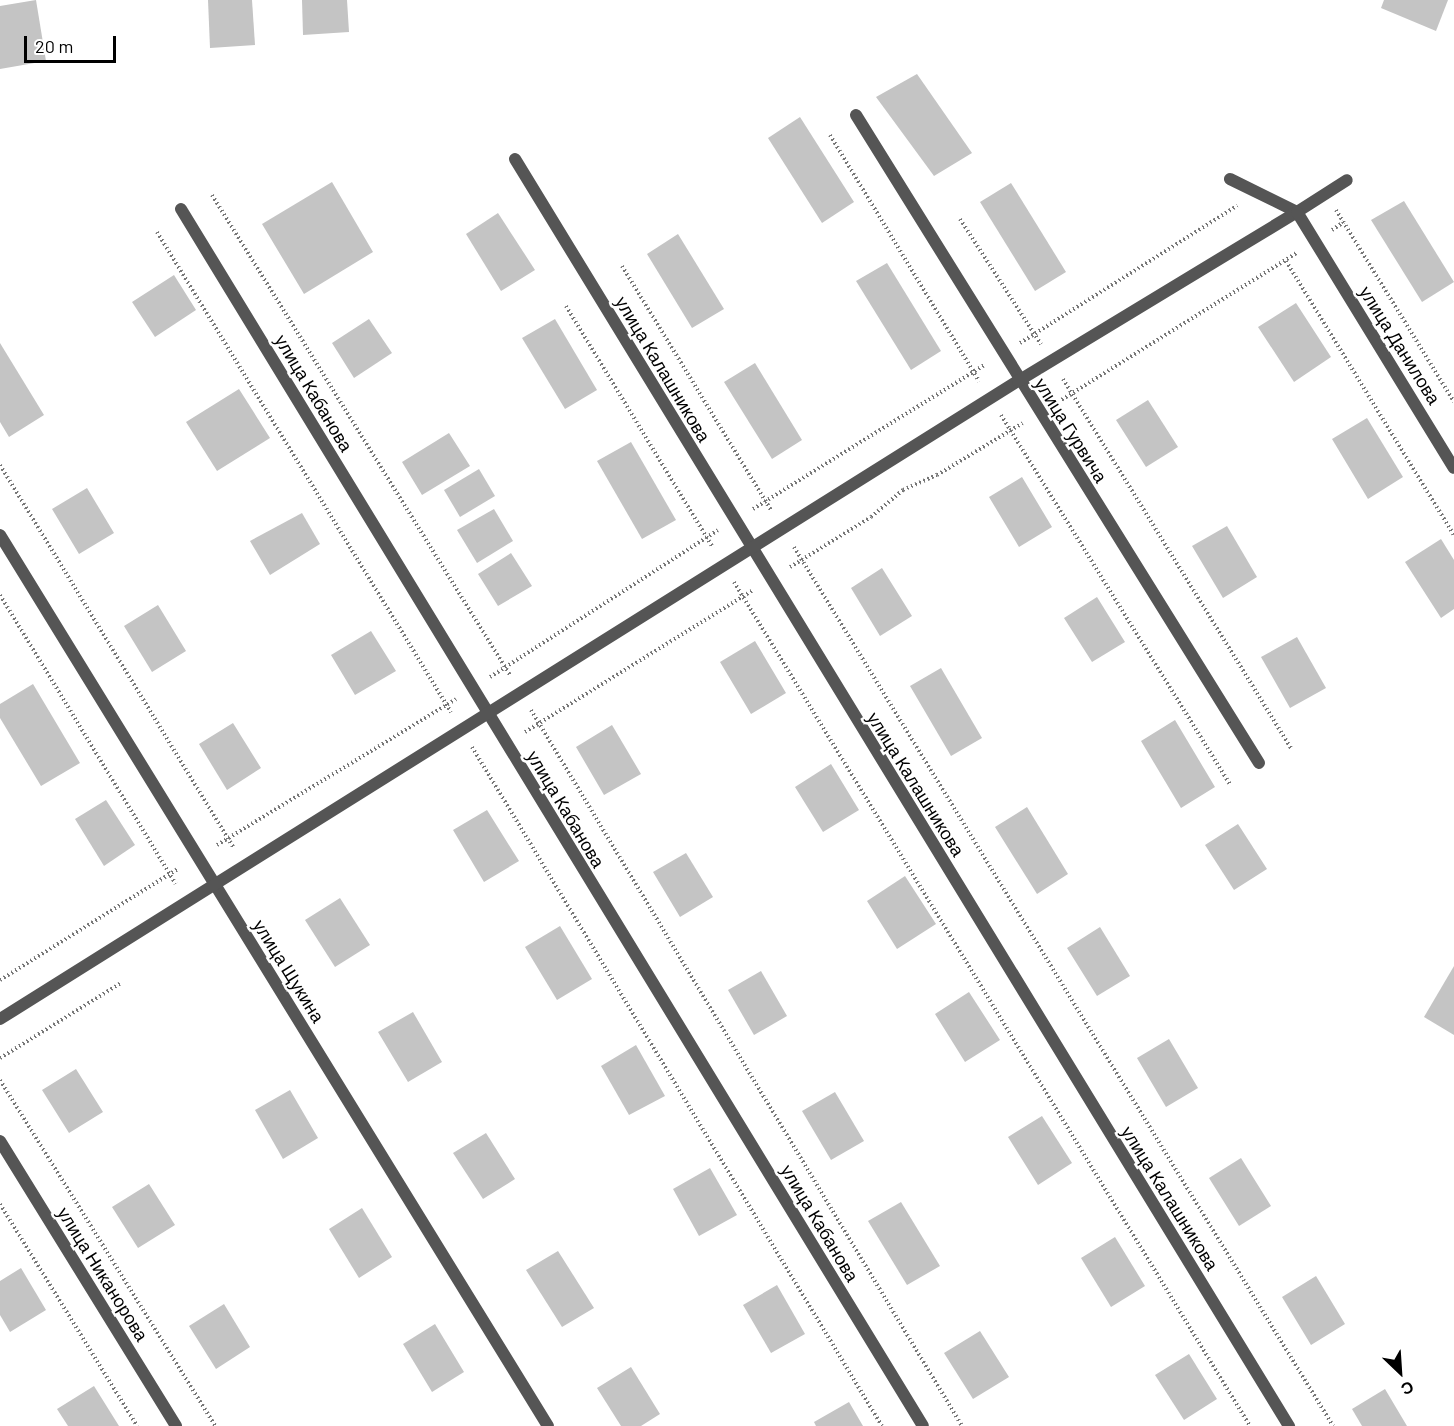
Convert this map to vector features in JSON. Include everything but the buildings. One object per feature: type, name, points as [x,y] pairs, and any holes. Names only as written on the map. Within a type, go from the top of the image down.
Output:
[{"type":"street","name":"улица Гурвича","points":[[856,115],[1018,381],[1259,763]]},
{"type":"street","name":"улица Калашникова","points":[[515,159],[769,580],[1290,1426]]},
{"type":"street","points":[[1230,179],[1297,213]]},
{"type":"street","points":[[0,1019],[489,716],[1018,381],[1297,213],[1347,180]]},
{"type":"street","name":"улица Кабанова","points":[[181,209],[923,1426]]},
{"type":"street","name":"улица Данилова","points":[[1297,213],[1454,468]]},
{"type":"street","name":"улица Щукина","points":[[0,535],[548,1426]]},
{"type":"street","name":"улица Никанорова","points":[[0,1141],[176,1426]]},
{"type":"path","points":[[830,135],[990,399],[1230,784]]},
{"type":"path","points":[[0,980],[505,668],[766,500],[1258,193]]},
{"type":"path","points":[[1327,194],[1454,402]]},
{"type":"path","points":[[212,195],[522,695],[962,1426]]},
{"type":"path","points":[[960,219],[1052,361],[1291,748]]},
{"type":"path","points":[[157,232],[446,704],[882,1426]]},
{"type":"path","points":[[506,743],[802,560],[871,516],[903,490],[937,475],[1039,414],[1286,261],[1314,241]]},
{"type":"path","points":[[1286,261],[1454,535]]},
{"type":"path","points":[[622,266],[1333,1426]]},
{"type":"path","points":[[566,306],[1250,1426]]},
{"type":"path","points":[[0,465],[245,867]]},
{"type":"path","points":[[0,595],[187,903]]},
{"type":"path","points":[[0,1058],[121,983]]},
{"type":"path","points":[[0,1080],[215,1426]]},
{"type":"path","points":[[0,1204],[136,1426]]}]
